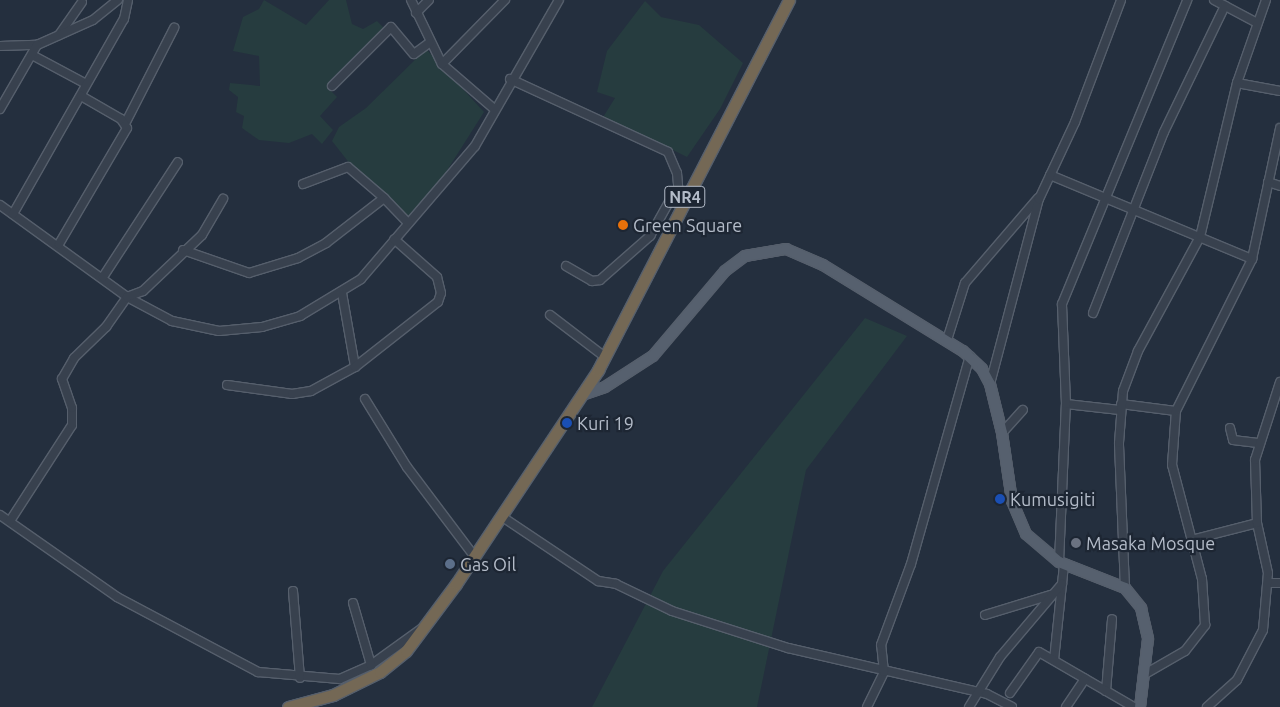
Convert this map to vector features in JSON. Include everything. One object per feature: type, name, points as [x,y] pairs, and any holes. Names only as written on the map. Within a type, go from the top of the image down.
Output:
[{"type":"highway","name":"NR4","points":[[288,707],[333,695],[366,680],[406,651],[425,627],[582,395],[605,357],[680,207],[789,0]]},
{"type":"main road","points":[[582,395],[605,387],[653,356],[725,271],[761,250],[786,249],[812,260],[947,340],[970,356],[990,384],[1002,433],[1012,501],[1020,522],[1036,545],[1062,564],[1125,588],[1146,622],[1145,674],[1140,707]]},
{"type":"street","points":[[0,46],[38,45],[93,20],[118,0]]},
{"type":"street","points":[[13,214],[124,19],[128,0]]},
{"type":"street","points":[[411,0],[429,43],[442,64],[493,108]]},
{"type":"street","points":[[416,13],[429,0]]},
{"type":"street","points":[[442,64],[505,0]]},
{"type":"street","points":[[0,204],[59,244],[127,297],[172,321],[219,330],[284,321],[342,293],[361,279],[475,146],[489,125],[493,108],[559,0]]},
{"type":"street","points":[[990,384],[1025,242],[1041,195],[1121,0]]},
{"type":"street","points":[[1054,660],[1062,584],[1066,404],[1062,304],[1188,0]]},
{"type":"street","points":[[1214,0],[1257,23]]},
{"type":"street","points":[[1125,588],[1120,407],[1133,363],[1200,237],[1237,82],[1266,0]]},
{"type":"street","points":[[59,36],[80,1]]},
{"type":"street","points":[[1093,313],[1164,132],[1225,6]]},
{"type":"street","points":[[59,244],[122,138],[126,122],[174,28]]},
{"type":"street","points":[[332,86],[391,28],[414,54],[429,43]]},
{"type":"street","points":[[0,109],[38,45]]},
{"type":"street","points":[[32,55],[86,84]]},
{"type":"street","points":[[510,79],[572,111],[661,147],[674,159],[675,191],[680,207]]},
{"type":"street","points":[[1237,82],[1280,90]]},
{"type":"street","points":[[81,96],[126,122]]},
{"type":"street","points":[[1145,674],[1185,651],[1205,625],[1202,579],[1172,465],[1176,411],[1252,259],[1280,128]]},
{"type":"street","points":[[103,277],[178,162]]},
{"type":"street","points":[[303,184],[348,167],[384,198],[408,223]]},
{"type":"street","points":[[1050,176],[1104,201],[1200,237],[1252,259]]},
{"type":"street","points":[[1268,182],[1280,186]]},
{"type":"street","points":[[566,266],[592,281],[600,280],[650,236],[675,191]]},
{"type":"street","points":[[947,340],[965,283],[1041,195]]},
{"type":"street","points":[[183,250],[222,266],[257,272],[326,243],[384,198]]},
{"type":"street","points":[[10,522],[72,424],[63,376],[127,297],[144,291],[183,250],[206,231],[223,199]]},
{"type":"street","points":[[227,385],[303,394],[355,367],[442,296],[437,277],[394,239]]},
{"type":"street","points":[[342,293],[355,367]]},
{"type":"street","points":[[550,315],[605,357]]},
{"type":"street","points":[[867,707],[884,672],[881,645],[910,564],[970,356]]},
{"type":"street","points":[[1207,707],[1247,665],[1263,630],[1268,583],[1257,523],[1258,443],[1280,382]]},
{"type":"street","points":[[366,398],[406,467],[474,556]]},
{"type":"street","points":[[1066,404],[1176,411]]},
{"type":"street","points":[[1002,433],[1023,410]]},
{"type":"street","points":[[1230,428],[1233,440],[1258,443]]},
{"type":"street","points":[[0,515],[65,563],[191,639],[254,671],[300,678],[340,679],[371,665],[425,627]]},
{"type":"street","points":[[501,516],[598,581],[758,640],[884,672],[978,692],[1012,707]]},
{"type":"street","points":[[1191,540],[1257,523]]},
{"type":"street","points":[[1268,583],[1280,583]]},
{"type":"street","points":[[969,707],[978,692],[1051,595],[1062,584]]},
{"type":"street","points":[[293,592],[300,678]]},
{"type":"street","points":[[985,614],[1051,595]]},
{"type":"street","points":[[353,603],[371,665]]},
{"type":"street","points":[[1106,691],[1112,619]]},
{"type":"street","points":[[1010,693],[1034,655],[1039,652],[1134,707]]},
{"type":"street","points":[[1066,707],[1085,679]]},
{"type":"green space","points":[[264,0],[306,25],[329,0],[346,0],[352,24],[363,29],[377,21],[384,28],[331,82],[329,89],[337,97],[320,116],[333,130],[322,144],[312,134],[289,143],[259,140],[242,128],[244,116],[236,112],[238,97],[229,90],[230,83],[260,86],[259,56],[233,51],[243,17],[259,9]]},
{"type":"green space","points":[[645,1],[661,17],[699,25],[743,63],[720,109],[687,157],[649,138],[600,122],[615,98],[597,92],[607,51]]},
{"type":"green space","points":[[426,49],[484,112],[434,191],[408,218],[354,169],[332,141],[339,127],[366,108]]},
{"type":"green space","points":[[865,318],[907,336],[806,470],[757,707],[592,707],[663,571]]},
{"type":"place","name":"Green Square","points":[[623,225]]},
{"type":"place","name":"Kuri 19","points":[[567,423]]},
{"type":"place","name":"Kumusigiti","points":[[1000,499]]},
{"type":"place","name":"Masaka Mosque","points":[[1076,543]]},
{"type":"place","name":"Gas Oil","points":[[450,564]]}]
